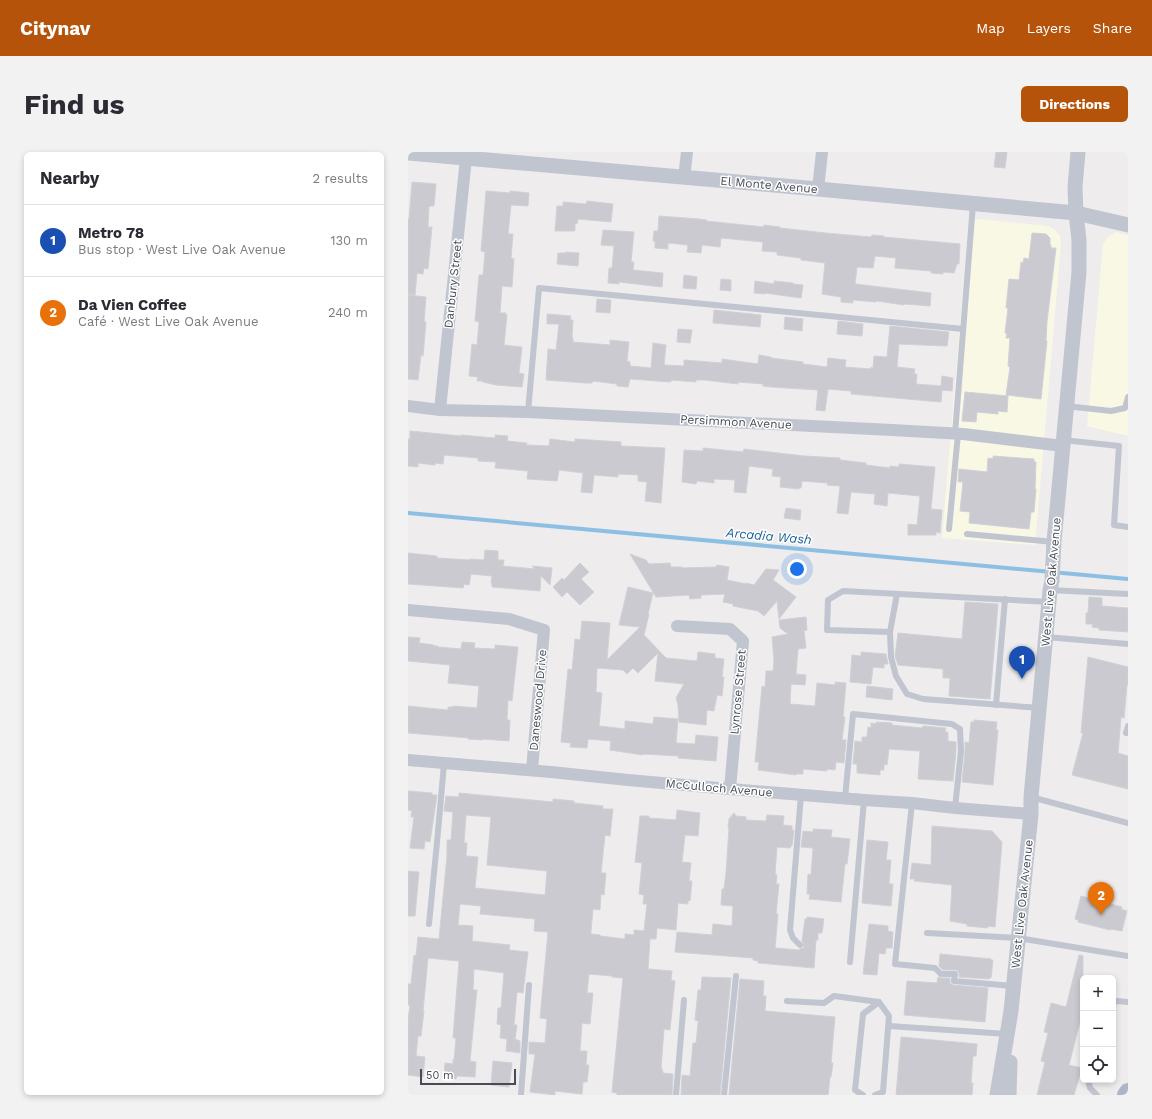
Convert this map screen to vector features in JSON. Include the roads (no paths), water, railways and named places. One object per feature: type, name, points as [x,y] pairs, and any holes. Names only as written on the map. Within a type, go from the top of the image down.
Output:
[{"type":"street","points":[[684,178],[687,152]]},
{"type":"street","points":[[818,189],[822,152]]},
{"type":"street","name":"West Live Oak Avenue","points":[[997,1095],[1011,1011],[1031,814],[1031,797],[1078,272],[1079,240],[1075,187],[1078,152]]},
{"type":"street","name":"El Monte Avenue","points":[[408,153],[466,158],[527,158],[684,178],[818,189],[1076,214],[1128,225]]},
{"type":"street","name":"Danbury Street","points":[[440,410],[466,158]]},
{"type":"street","name":"Persimmon Avenue","points":[[408,406],[440,410],[528,412],[892,430],[1063,443]]},
{"type":"street","name":"Daneswood Drive","points":[[408,610],[510,619],[544,630],[532,770]]},
{"type":"street","name":"Lynrose Street","points":[[677,626],[730,629],[743,642],[730,789]]},
{"type":"street","name":"McCulloch Avenue","points":[[408,760],[1031,814]]},
{"type":"street","name":"West Live Oak Avenue","points":[[1009,1095],[1011,1011]]},
{"type":"lane","points":[[949,529],[973,204]]},
{"type":"lane","points":[[528,412],[539,288],[963,330]]},
{"type":"lane","points":[[1066,406],[1110,411],[1125,408],[1128,397]]},
{"type":"lane","points":[[1063,443],[1119,446],[1114,526],[1128,527]]},
{"type":"lane","points":[[967,534],[1054,542]]},
{"type":"lane","points":[[890,632],[827,630],[828,600],[843,591],[1005,599],[1050,591],[1128,594]]},
{"type":"lane","points":[[897,594],[890,632],[891,657],[896,676],[907,694],[922,699],[1040,708]]},
{"type":"lane","points":[[996,704],[1005,599]]},
{"type":"lane","points":[[1046,637],[1128,644]]},
{"type":"lane","points":[[845,798],[853,714],[946,723],[952,724],[960,729],[961,751],[956,808]]},
{"type":"lane","points":[[1126,733],[1128,726]]},
{"type":"lane","points":[[429,924],[444,764]]},
{"type":"lane","points":[[800,945],[793,938],[790,930],[801,795]]},
{"type":"lane","points":[[1031,797],[1128,822]]},
{"type":"lane","points":[[850,962],[864,800]]},
{"type":"lane","points":[[912,803],[895,964],[935,968],[941,974],[955,974],[954,981],[1014,986]]},
{"type":"lane","points":[[927,933],[1018,938],[1128,956]]},
{"type":"lane","points":[[724,1095],[736,976]]},
{"type":"lane","points":[[521,1095],[529,986]]},
{"type":"lane","points":[[787,1001],[824,1003],[834,996],[879,1002],[889,1016],[889,1026],[883,1092],[875,1095]]},
{"type":"lane","points":[[676,1095],[684,1000]]},
{"type":"lane","points":[[1116,1001],[1128,1002]]},
{"type":"lane","points":[[863,1095],[855,1090],[863,1014],[879,1002]]},
{"type":"lane","points":[[889,1026],[984,1034],[1007,1034]]},
{"type":"lane","points":[[1089,1083],[1090,1088],[1097,1095]]},
{"type":"waterway","name":"Arcadia Wash","points":[[408,513],[1128,579]]},
{"type":"place","name":"Metro 78","points":[[1022,679]]},
{"type":"place","name":"Da Vien Coffee","points":[[1101,915]]}]
